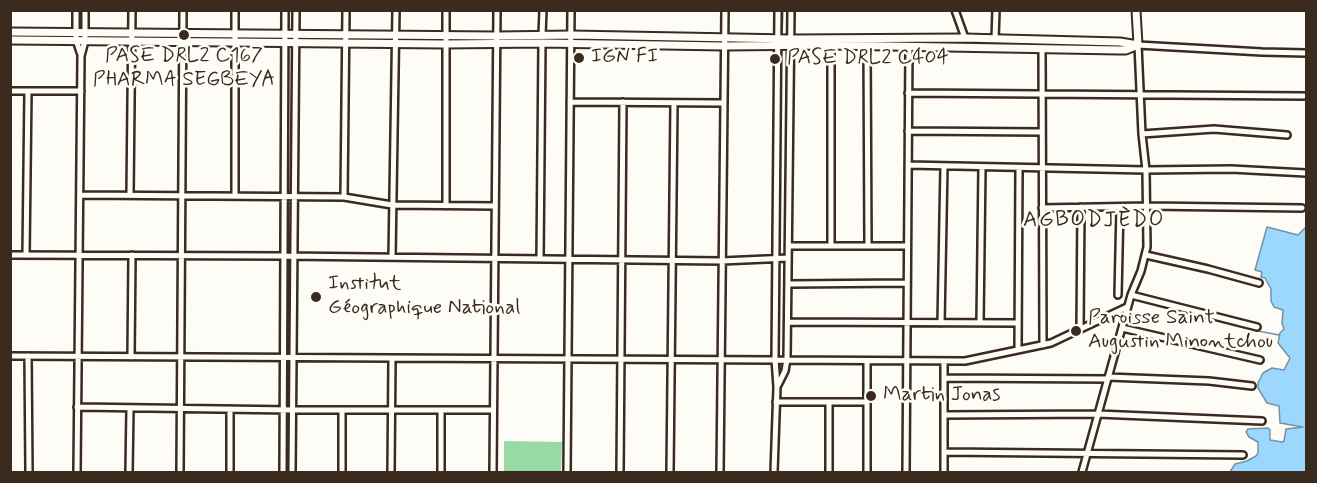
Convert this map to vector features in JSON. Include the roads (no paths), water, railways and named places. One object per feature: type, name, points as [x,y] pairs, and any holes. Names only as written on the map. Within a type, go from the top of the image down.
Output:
[{"type":"main road","points":[[1136,10],[1138,45]]},
{"type":"main road","points":[[10,32],[76,36],[85,41],[234,33],[286,38]]},
{"type":"main road","points":[[10,40],[76,36],[84,32],[133,37]]},
{"type":"main road","points":[[183,37],[234,41],[286,38],[497,40],[542,39],[572,35],[725,37],[790,43],[867,46],[1119,50],[1138,45]]},
{"type":"main road","points":[[790,43],[965,38],[1120,42],[1138,45]]},
{"type":"main road","points":[[542,39],[572,44],[724,46],[778,42]]},
{"type":"street","points":[[76,10],[76,36],[81,56],[77,472]]},
{"type":"street","points":[[81,56],[85,41],[85,10]]},
{"type":"street","points":[[130,194],[132,10]]},
{"type":"street","points":[[180,472],[183,10]]},
{"type":"street","points":[[235,10],[235,196]]},
{"type":"street","points":[[283,472],[285,10]]},
{"type":"street","points":[[292,472],[292,256],[296,197],[296,10]]},
{"type":"street","points":[[344,197],[346,10]]},
{"type":"street","points":[[392,257],[396,10]]},
{"type":"street","points":[[446,10],[446,206]]},
{"type":"street","points":[[493,472],[497,10]]},
{"type":"street","points":[[540,259],[543,10]]},
{"type":"street","points":[[567,472],[571,10]]},
{"type":"street","points":[[720,472],[725,10]]},
{"type":"street","points":[[774,472],[777,387],[775,358],[778,10]]},
{"type":"street","points":[[777,387],[785,371],[787,359],[791,10]]},
{"type":"street","points":[[955,10],[965,38]]},
{"type":"street","points":[[994,39],[996,10]]},
{"type":"street","points":[[831,45],[831,246]]},
{"type":"street","points":[[1082,472],[1127,307],[1146,255],[1148,206],[1139,96],[1138,45],[1306,53]]},
{"type":"street","points":[[867,46],[868,246]]},
{"type":"street","points":[[906,472],[909,46]]},
{"type":"street","points":[[1042,48],[1043,345]]},
{"type":"street","points":[[10,91],[81,91]]},
{"type":"street","points":[[26,255],[28,91]]},
{"type":"street","points":[[908,93],[1304,96]]},
{"type":"street","points":[[570,102],[723,103]]},
{"type":"street","points":[[620,472],[623,102]]},
{"type":"street","points":[[670,472],[674,103]]},
{"type":"street","points":[[1142,134],[1214,129],[1287,135]]},
{"type":"street","points":[[908,131],[1042,132]]},
{"type":"street","points":[[908,165],[1306,172]]},
{"type":"street","points":[[941,323],[944,166]]},
{"type":"street","points":[[980,323],[982,167]]},
{"type":"street","points":[[1018,350],[1019,168]]},
{"type":"street","points":[[81,195],[344,197],[392,205],[495,206]]},
{"type":"street","points":[[1042,208],[1148,206],[1302,208]]},
{"type":"street","points":[[1080,329],[1081,207]]},
{"type":"street","points":[[1118,295],[1120,207]]},
{"type":"street","points":[[789,246],[907,246]]},
{"type":"street","points":[[10,255],[673,261],[788,258]]},
{"type":"street","points":[[131,357],[132,255]]},
{"type":"street","points":[[1146,255],[1259,283]]},
{"type":"street","points":[[789,284],[907,283]]},
{"type":"street","points":[[1131,295],[1257,327]]},
{"type":"street","points":[[10,356],[974,360],[1043,345],[1127,307]]},
{"type":"street","points":[[788,322],[1018,323]]},
{"type":"street","points":[[1122,328],[1260,360]]},
{"type":"street","points":[[28,356],[28,472]]},
{"type":"street","points":[[391,472],[392,359]]},
{"type":"street","points":[[867,361],[867,472]]},
{"type":"street","points":[[944,361],[944,472]]},
{"type":"street","points":[[944,378],[1108,378],[1209,381],[1252,386]]},
{"type":"street","points":[[776,402],[867,402]]},
{"type":"street","points":[[829,402],[829,472]]},
{"type":"street","points":[[77,407],[493,410]]},
{"type":"street","points":[[129,472],[130,408]]},
{"type":"street","points":[[230,409],[230,472]]},
{"type":"street","points":[[342,410],[342,472]]},
{"type":"street","points":[[441,410],[441,472]]},
{"type":"street","points":[[944,415],[1098,414],[1262,421]]},
{"type":"street","points":[[944,452],[1243,455]]},
{"type":"water","points":[[1267,227],[1298,235],[1306,227],[1306,472],[1230,472],[1235,464],[1247,461],[1258,453],[1258,442],[1249,437],[1246,432],[1248,429],[1268,428],[1270,440],[1282,442],[1286,429],[1303,427],[1280,423],[1279,406],[1267,403],[1258,388],[1263,373],[1272,368],[1284,370],[1290,358],[1278,343],[1280,333],[1284,329],[1283,310],[1274,307],[1271,301],[1271,289],[1265,278],[1261,277],[1262,272],[1255,270]]},
{"type":"waterway","points":[[79,10],[79,16]]},
{"type":"waterway","points":[[782,36],[783,10]]},
{"type":"waterway","points":[[1258,331],[1279,335]]},
{"type":"place","name":"PASE DRL2 C167 PHARMA SEGBEYA","points":[[184,35]]},
{"type":"place","name":"IGN FI","points":[[579,58]]},
{"type":"place","name":"PASE DRL2 C404","points":[[775,59]]},
{"type":"place","name":"Institut Géographique National","points":[[316,297]]},
{"type":"place","name":"Paroisse Saint Augustin Minontchou","points":[[1076,331]]},
{"type":"place","name":"Martin Jonas","points":[[871,396]]},
{"type":"district","name":"AGBODJÈDO","points":[[1094,221]]}]
